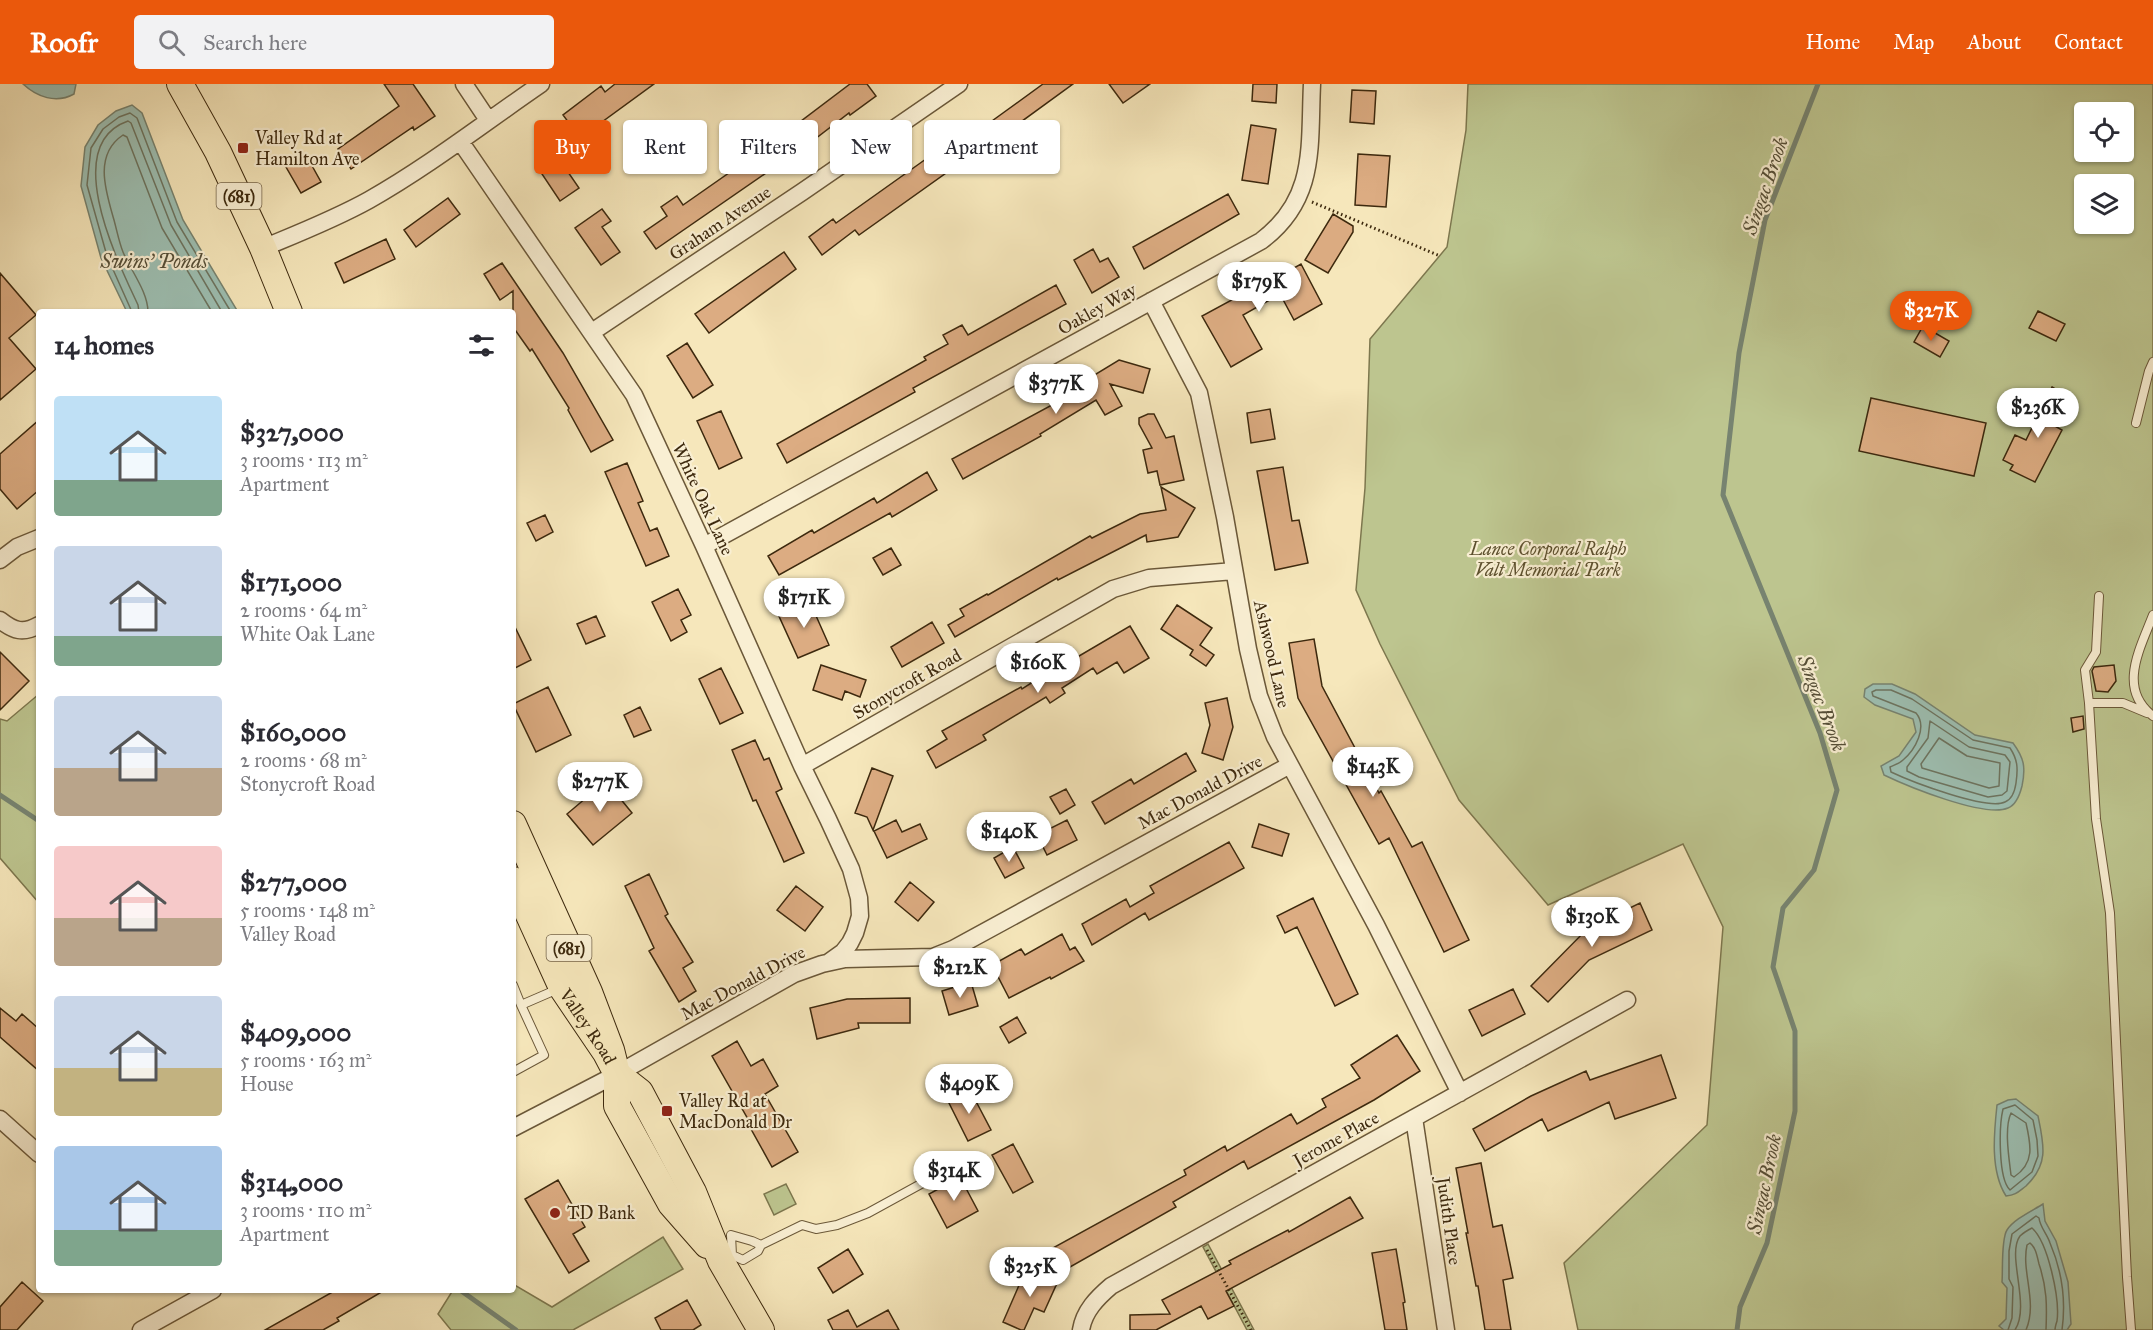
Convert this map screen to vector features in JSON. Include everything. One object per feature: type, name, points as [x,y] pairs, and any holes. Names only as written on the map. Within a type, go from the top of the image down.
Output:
[{"type":"main road","name":"(681)","points":[[180,84],[218,152],[264,248],[288,309]]},
{"type":"main road","name":"Valley Road","points":[[516,831],[589,992],[618,1074]]},
{"type":"main road","name":"Valley Road","points":[[516,887],[562,988],[618,1074],[640,1092],[727,1258],[761,1330]]},
{"type":"street","points":[[464,84],[488,120]]},
{"type":"street","points":[[264,248],[333,219],[370,200],[541,84]]},
{"type":"street","name":"Graham Avenue","points":[[592,332],[959,84]]},
{"type":"street","name":"Oakley Way","points":[[705,546],[1151,302],[1261,241],[1273,232],[1288,215],[1299,196],[1308,168],[1312,84]]},
{"type":"street","name":"White Oak Lane","points":[[460,141],[634,395],[705,546],[850,869],[859,898],[860,916],[855,933],[843,952],[829,962]]},
{"type":"street","name":"Ashwood Lane","points":[[1151,302],[1199,393],[1259,696],[1275,737],[1376,925],[1460,1093]]},
{"type":"street","points":[[0,560],[17,547],[36,539]]},
{"type":"street","name":"Stonycroft Road","points":[[802,766],[1113,589],[1149,578],[1234,571]]},
{"type":"street","points":[[0,620],[11,628],[28,631],[36,627]]},
{"type":"street","name":"Mac Donald Drive","points":[[516,1126],[618,1074],[795,974],[829,962],[864,958],[886,960],[933,957],[953,949],[1290,765]]},
{"type":"street","name":"Jerome Place","points":[[1081,1330],[1086,1314],[1096,1299],[1111,1286],[1627,1000]]},
{"type":"street","name":"Judith Place","points":[[1414,1118],[1446,1330]]},
{"type":"street","points":[[0,1119],[36,1151]]},
{"type":"street","points":[[141,1330],[200,1293]]},
{"type":"lane","points":[[2136,423],[2153,362]]},
{"type":"lane","points":[[2100,596],[2096,652],[2085,670],[2096,819],[2110,913],[2131,1330]]},
{"type":"lane","points":[[2152,716],[2137,697],[2133,686],[2136,658],[2153,615]]},
{"type":"lane","points":[[2089,703],[2123,703],[2152,716]]},
{"type":"lane","points":[[521,1005],[562,988]]},
{"type":"lane","points":[[516,992],[544,1055],[516,1070]]},
{"type":"lane","points":[[761,1245],[731,1235],[727,1258],[743,1260],[758,1251],[761,1245],[802,1226],[816,1229],[837,1225],[868,1213],[960,1162]]},
{"type":"path","points":[[1299,196],[1440,256]]},
{"type":"path","points":[[1200,1237],[1251,1330]]},
{"type":"green space","name":"Lance Corporal Ralph Valt Memorial Park","points":[[1468,84],[2153,84],[2153,1330],[1578,1330],[1564,1263],[1707,1125],[1723,927],[1683,844],[1548,905],[1459,800],[1380,644],[1356,590],[1365,488],[1370,339],[1447,247],[1466,130]]},
{"type":"green space","points":[[36,697],[36,900],[0,858],[0,719],[7,721]]},
{"type":"green space","points":[[786,1184],[796,1204],[774,1215],[764,1194]]},
{"type":"green space","points":[[663,1237],[683,1269],[573,1330],[451,1330],[438,1314],[451,1293],[516,1293],[516,1286],[552,1307]]},
{"type":"green space","points":[[1208,1244],[1254,1330],[1247,1330],[1203,1247]]},
{"type":"water","points":[[23,84],[76,84],[74,94],[54,99],[41,96]]},
{"type":"water","name":"Swins' Ponds","points":[[132,105],[142,113],[183,220],[236,309],[126,309],[101,258],[81,186],[85,147],[98,125],[116,111]]},
{"type":"water","points":[[1873,684],[1892,684],[1915,694],[1975,735],[2013,743],[2020,753],[2024,768],[2021,789],[2013,804],[2008,808],[1997,810],[1964,805],[1884,775],[1881,766],[1899,756],[1916,732],[1913,719],[1875,705],[1864,697],[1865,689]]},
{"type":"water","points":[[2016,1099],[2038,1116],[2043,1154],[2038,1170],[2026,1186],[2019,1192],[2006,1196],[1995,1164],[1994,1140],[1997,1105]]},
{"type":"water","points":[[2043,1204],[2045,1221],[2056,1241],[2068,1282],[2071,1324],[2067,1330],[2004,1330],[1999,1326],[2006,1319],[2007,1288],[2002,1282],[2005,1234],[2014,1222]]},
{"type":"building","points":[[384,84],[413,84],[435,116],[414,130],[413,127],[351,169],[338,149],[399,106]]},
{"type":"building","points":[[615,84],[654,84],[605,120],[567,120],[563,115],[601,86],[605,92]]},
{"type":"building","points":[[850,84],[867,84],[876,96],[850,115],[849,113],[840,120],[830,120],[830,128],[818,137],[818,120],[803,120]]},
{"type":"building","points":[[1043,84],[1073,84],[1024,120],[993,120]]},
{"type":"building","points":[[1109,84],[1150,84],[1123,103]]},
{"type":"building","points":[[1253,84],[1277,84],[1276,103],[1252,101]]},
{"type":"building","points":[[1352,90],[1376,91],[1374,124],[1350,122]]},
{"type":"building","points":[[1251,125],[1276,129],[1268,184],[1242,180]]},
{"type":"building","points":[[1358,154],[1390,156],[1386,207],[1355,205]]},
{"type":"building","points":[[306,155],[321,182],[301,193],[286,167]]},
{"type":"building","points":[[924,160],[924,174],[945,174],[859,235],[855,230],[822,255],[809,237],[833,219],[836,223],[905,174],[912,174],[912,169]]},
{"type":"building","points":[[542,174],[569,174],[579,188],[560,201]]},
{"type":"building","points":[[727,174],[765,174],[656,249],[644,232],[667,216],[661,207],[677,196],[683,205]]},
{"type":"building","points":[[1228,194],[1239,214],[1144,269],[1133,247]]},
{"type":"building","points":[[448,198],[460,214],[416,247],[404,230]]},
{"type":"building","points":[[602,209],[611,221],[602,227],[620,252],[601,265],[575,228]]},
{"type":"building","points":[[1333,214],[1353,226],[1353,232],[1328,273],[1305,260]]},
{"type":"building","points":[[386,239],[395,259],[344,283],[335,263]]},
{"type":"building","points":[[1093,249],[1100,262],[1108,258],[1119,277],[1092,293],[1074,260]]},
{"type":"building","points":[[784,252],[796,269],[709,333],[695,314]]},
{"type":"building","points":[[502,263],[563,353],[613,440],[591,452],[569,408],[532,349],[530,351],[516,331],[513,291],[500,300],[484,274]]},
{"type":"building","points":[[1301,264],[1322,304],[1294,320],[1280,294],[1243,315],[1262,349],[1231,367],[1202,316]]},
{"type":"building","points":[[0,273],[36,315],[9,338],[36,369],[0,400]]},
{"type":"building","points":[[1056,285],[1066,304],[913,388],[915,392],[787,463],[777,444],[926,360],[924,357],[948,344],[943,335],[962,325],[968,335]]},
{"type":"building","points":[[2038,311],[2065,324],[2056,341],[2029,328]]},
{"type":"building","points":[[1923,326],[1949,341],[1940,357],[1914,342]]},
{"type":"building","points":[[687,343],[713,385],[693,398],[667,356]]},
{"type":"building","points":[[1119,360],[1150,369],[1143,393],[1110,384],[1122,406],[1105,415],[1096,400],[1040,434],[1041,436],[963,479],[952,459],[1052,405],[1050,402]]},
{"type":"building","points":[[2052,387],[2070,398],[2053,425],[2062,430],[2035,482],[2010,470],[2013,465],[2003,460],[2015,435],[2026,440]]},
{"type":"building","points":[[1871,398],[1986,423],[1974,476],[1859,451]]},
{"type":"building","points":[[1270,409],[1275,439],[1251,443],[1247,413]]},
{"type":"building","points":[[721,411],[742,458],[719,469],[697,421]]},
{"type":"building","points":[[1154,414],[1166,438],[1174,436],[1184,480],[1160,485],[1157,471],[1148,473],[1143,450],[1152,448],[1139,424],[1139,418]]},
{"type":"building","points":[[36,423],[36,493],[17,509],[0,489],[0,454]]},
{"type":"building","points":[[627,463],[643,501],[638,503],[650,531],[657,528],[669,556],[646,566],[605,472]]},
{"type":"building","points":[[1283,467],[1292,521],[1299,520],[1308,563],[1275,570],[1257,471]]},
{"type":"building","points":[[927,472],[937,490],[892,517],[890,513],[779,575],[768,556],[812,530],[814,533],[874,498],[877,503]]},
{"type":"building","points":[[1161,487],[1195,508],[1178,537],[1147,542],[1146,535],[1058,580],[1057,578],[955,637],[948,625],[964,616],[960,609],[1090,536],[1092,538],[1140,514],[1166,510]]},
{"type":"building","points":[[545,515],[553,532],[536,541],[527,523]]},
{"type":"building","points":[[891,548],[901,565],[883,575],[873,558]]},
{"type":"building","points":[[678,589],[691,615],[681,620],[687,632],[671,641],[652,602]]},
{"type":"building","points":[[809,600],[829,645],[798,658],[778,614]]},
{"type":"building","points":[[1177,605],[1212,628],[1200,645],[1214,655],[1206,666],[1190,655],[1193,650],[1161,629]]},
{"type":"building","points":[[596,616],[605,636],[586,644],[577,624]]},
{"type":"building","points":[[932,622],[944,643],[902,667],[891,647]]},
{"type":"building","points":[[1130,626],[1149,658],[1124,673],[1117,662],[1097,674],[1093,668],[1062,688],[1065,693],[1050,703],[1046,697],[983,735],[986,740],[936,768],[927,751],[947,739],[942,731],[1021,687],[1022,689],[1072,657],[1074,659]]},
{"type":"building","points":[[516,629],[531,660],[516,668]]},
{"type":"building","points":[[1314,639],[1322,686],[1379,793],[1381,791],[1412,847],[1422,842],[1469,940],[1444,952],[1389,838],[1379,844],[1298,698],[1289,643]]},
{"type":"building","points":[[0,652],[29,681],[0,710]]},
{"type":"building","points":[[821,665],[866,680],[860,697],[845,691],[842,700],[813,690]]},
{"type":"building","points":[[2114,665],[2116,681],[2108,692],[2096,691],[2092,671],[2094,667]]},
{"type":"building","points":[[721,668],[743,713],[720,724],[699,679]]},
{"type":"building","points":[[548,687],[571,735],[536,752],[516,710],[516,703]]},
{"type":"building","points":[[1227,698],[1233,727],[1223,760],[1202,753],[1210,725],[1205,703]]},
{"type":"building","points":[[640,707],[651,730],[634,737],[624,715]]},
{"type":"building","points":[[2083,716],[2084,729],[2073,732],[2071,718]]},
{"type":"building","points":[[755,740],[764,760],[769,758],[782,789],[776,792],[804,853],[784,862],[756,800],[753,801],[732,750]]},
{"type":"building","points":[[1186,753],[1196,771],[1105,824],[1092,802],[1131,779],[1134,784]]},
{"type":"building","points":[[872,768],[893,776],[873,830],[867,817],[855,813]]},
{"type":"building","points":[[606,781],[632,813],[593,845],[567,814]]},
{"type":"building","points":[[1066,789],[1075,805],[1060,814],[1050,797]]},
{"type":"building","points":[[1016,818],[1024,834],[1009,842],[1001,826]]},
{"type":"building","points":[[896,820],[902,832],[920,824],[927,839],[887,858],[874,831]]},
{"type":"building","points":[[1067,820],[1077,840],[1047,855],[1037,835]]},
{"type":"building","points":[[1259,824],[1289,834],[1282,856],[1252,847]]},
{"type":"building","points":[[1229,842],[1244,868],[1149,920],[1145,913],[1092,945],[1082,924],[1126,899],[1130,907],[1154,893],[1150,886]]},
{"type":"building","points":[[1013,847],[1024,868],[1005,878],[994,858]]},
{"type":"building","points":[[649,874],[668,914],[665,916],[693,962],[683,968],[696,991],[679,1002],[649,951],[654,948],[625,886]]},
{"type":"building","points":[[910,882],[934,902],[918,921],[895,902]]},
{"type":"building","points":[[796,886],[823,907],[805,931],[777,910]]},
{"type":"building","points":[[1313,898],[1358,994],[1335,1006],[1297,927],[1285,933],[1277,916]]},
{"type":"building","points":[[1640,903],[1652,930],[1589,960],[1548,1002],[1531,986],[1588,928]]},
{"type":"building","points":[[1062,934],[1070,950],[1075,947],[1084,961],[1009,998],[992,965],[1021,949],[1025,955]]},
{"type":"building","points":[[971,982],[978,1006],[949,1015],[942,991]]},
{"type":"building","points":[[1513,989],[1525,1014],[1482,1036],[1469,1010]]},
{"type":"building","points":[[910,998],[910,1023],[858,1023],[859,1028],[817,1039],[810,1008],[847,999]]},
{"type":"building","points":[[0,1008],[16,1021],[22,1014],[36,1026],[36,1068],[0,1037]]},
{"type":"building","points":[[1017,1017],[1026,1033],[1009,1043],[1000,1027]]},
{"type":"building","points":[[1397,1035],[1420,1071],[1374,1100],[1248,1169],[1244,1161],[1173,1202],[1176,1207],[1063,1271],[1051,1249],[1186,1175],[1184,1170],[1225,1146],[1227,1151],[1291,1114],[1297,1124],[1326,1107],[1322,1099],[1360,1078],[1351,1065]]},
{"type":"building","points":[[737,1041],[751,1066],[763,1059],[778,1086],[765,1094],[798,1152],[772,1167],[751,1129],[753,1128],[712,1056]]},
{"type":"building","points":[[1661,1055],[1676,1098],[1615,1119],[1609,1102],[1548,1131],[1542,1119],[1485,1151],[1473,1129],[1531,1096],[1586,1071],[1590,1080]]},
{"type":"building","points":[[969,1088],[991,1130],[968,1141],[947,1099]]},
{"type":"building","points":[[1013,1144],[1033,1182],[1013,1193],[992,1155]]},
{"type":"building","points":[[1481,1163],[1493,1227],[1502,1225],[1513,1278],[1503,1280],[1511,1330],[1485,1330],[1466,1233],[1468,1233],[1456,1168]]},
{"type":"building","points":[[960,1177],[978,1211],[947,1228],[929,1194]]},
{"type":"building","name":"TD Bank","points":[[558,1180],[585,1227],[573,1234],[589,1261],[569,1273],[525,1199]]},
{"type":"building","points":[[1350,1197],[1363,1218],[1226,1291],[1234,1306],[1208,1319],[1201,1306],[1156,1330],[1130,1330],[1130,1315],[1170,1314],[1162,1300],[1231,1264],[1229,1261],[1288,1230],[1289,1232]]},
{"type":"building","points":[[848,1249],[863,1274],[833,1293],[818,1268]]},
{"type":"building","points":[[1396,1249],[1407,1330],[1385,1330],[1372,1253]]},
{"type":"building","points":[[1027,1267],[1058,1281],[1044,1312],[1034,1308],[1024,1330],[1021,1330],[1003,1322]]},
{"type":"building","points":[[22,1282],[43,1301],[17,1330],[0,1330],[0,1307]]},
{"type":"building","points":[[331,1293],[380,1293],[337,1318],[339,1321],[323,1330],[265,1330]]},
{"type":"building","points":[[687,1300],[701,1325],[693,1330],[661,1330],[655,1318]]},
{"type":"building","points":[[848,1310],[857,1327],[888,1310],[899,1330],[833,1330],[828,1320]]},
{"type":"waterway","name":"Singac Brook","points":[[1737,1330],[1740,1307],[1767,1243],[1795,1111],[1795,1031],[1773,967],[1783,908],[1814,870],[1837,790],[1820,733],[1723,495],[1739,353],[1765,220],[1818,84]]},
{"type":"waterway","points":[[0,795],[36,819]]},
{"type":"waterway","points":[[464,1293],[516,1330]]},
{"type":"place","name":"Valley Rd at Hamilton Ave","points":[[243,148]]},
{"type":"place","name":"Valley Rd at MacDonald Dr","points":[[667,1111]]},
{"type":"place","name":"TD Bank","points":[[555,1213]]}]
